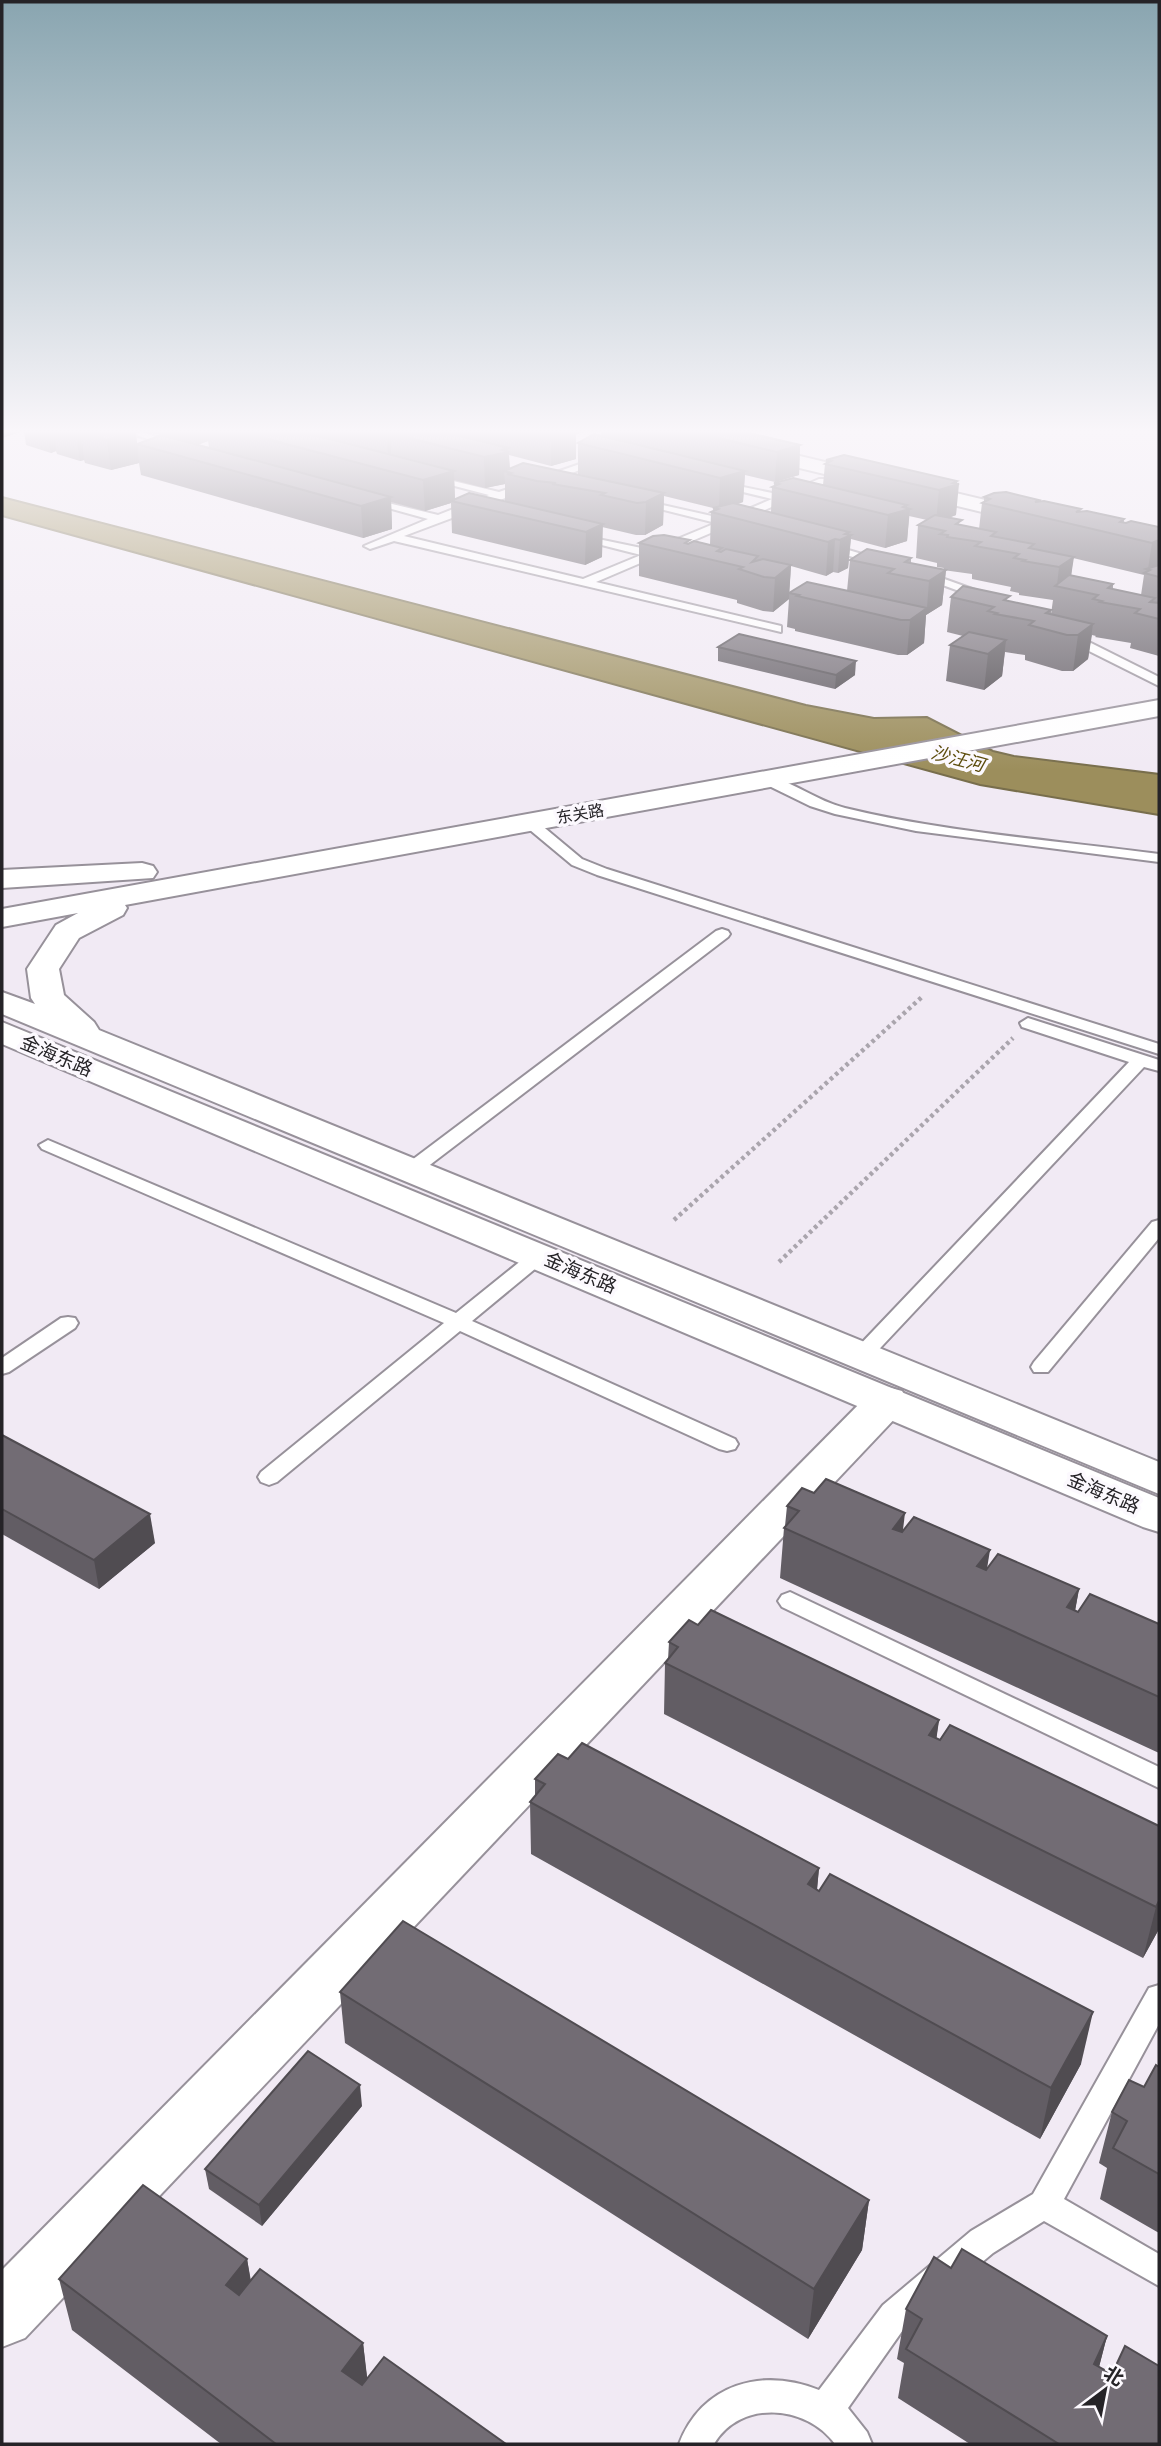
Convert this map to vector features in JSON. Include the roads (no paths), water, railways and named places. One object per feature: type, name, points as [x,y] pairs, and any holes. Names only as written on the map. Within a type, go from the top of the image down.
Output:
[{"type":"main road","name":"东关路","points":[[2,918],[166,880],[1159,696]]},
{"type":"main road","name":"东关路","points":[[2,899],[166,880],[528,822],[1159,708]]},
{"type":"main road","points":[[2,879],[166,880]]},
{"type":"main road","points":[[94,1040],[48,998],[43,970],[67,932],[166,880]]},
{"type":"main road","name":"金海东路","points":[[2,1002],[1159,1479]]},
{"type":"main road","name":"金海东路","points":[[2,1032],[1159,1516]]},
{"type":"main road","points":[[2,1042],[52,1053]]},
{"type":"main road","points":[[2,2315],[887,1401]]},
{"type":"lane","points":[[370,546],[380,542]]},
{"type":"lane","points":[[414,542],[777,629]]},
{"type":"lane","points":[[602,542],[652,554]]},
{"type":"lane","points":[[584,583],[679,542]]},
{"type":"lane","points":[[810,543],[891,564]]},
{"type":"lane","points":[[915,572],[996,601]]},
{"type":"lane","points":[[1054,628],[1159,682]]},
{"type":"lane","points":[[765,779],[815,803],[840,811],[916,827],[1159,858]]},
{"type":"lane","points":[[528,822],[577,862],[602,872],[1159,1049]]},
{"type":"lane","points":[[411,1170],[722,934]]},
{"type":"lane","points":[[861,1356],[1150,1063],[1028,1023]]},
{"type":"lane","points":[[48,1145],[458,1322],[727,1444]]},
{"type":"lane","points":[[1041,1367],[1159,1226]]},
{"type":"lane","points":[[270,1477],[540,1255]]},
{"type":"lane","points":[[2,1367],[68,1323]]},
{"type":"lane","points":[[790,1601],[1159,1778]]},
{"type":"lane","points":[[824,2412],[894,2316],[982,2242],[1044,2204],[1159,1997]]},
{"type":"lane","points":[[1044,2204],[1159,2271]]},
{"type":"lane","points":[[696,2444],[709,2422],[731,2404],[757,2396],[785,2396],[813,2404],[838,2422],[855,2444]]},
{"type":"water","name":"沙汪河","points":[[97,542],[177,542],[806,705],[874,718],[927,717],[993,751],[1014,756],[1159,774],[1159,815],[980,785]]}]
